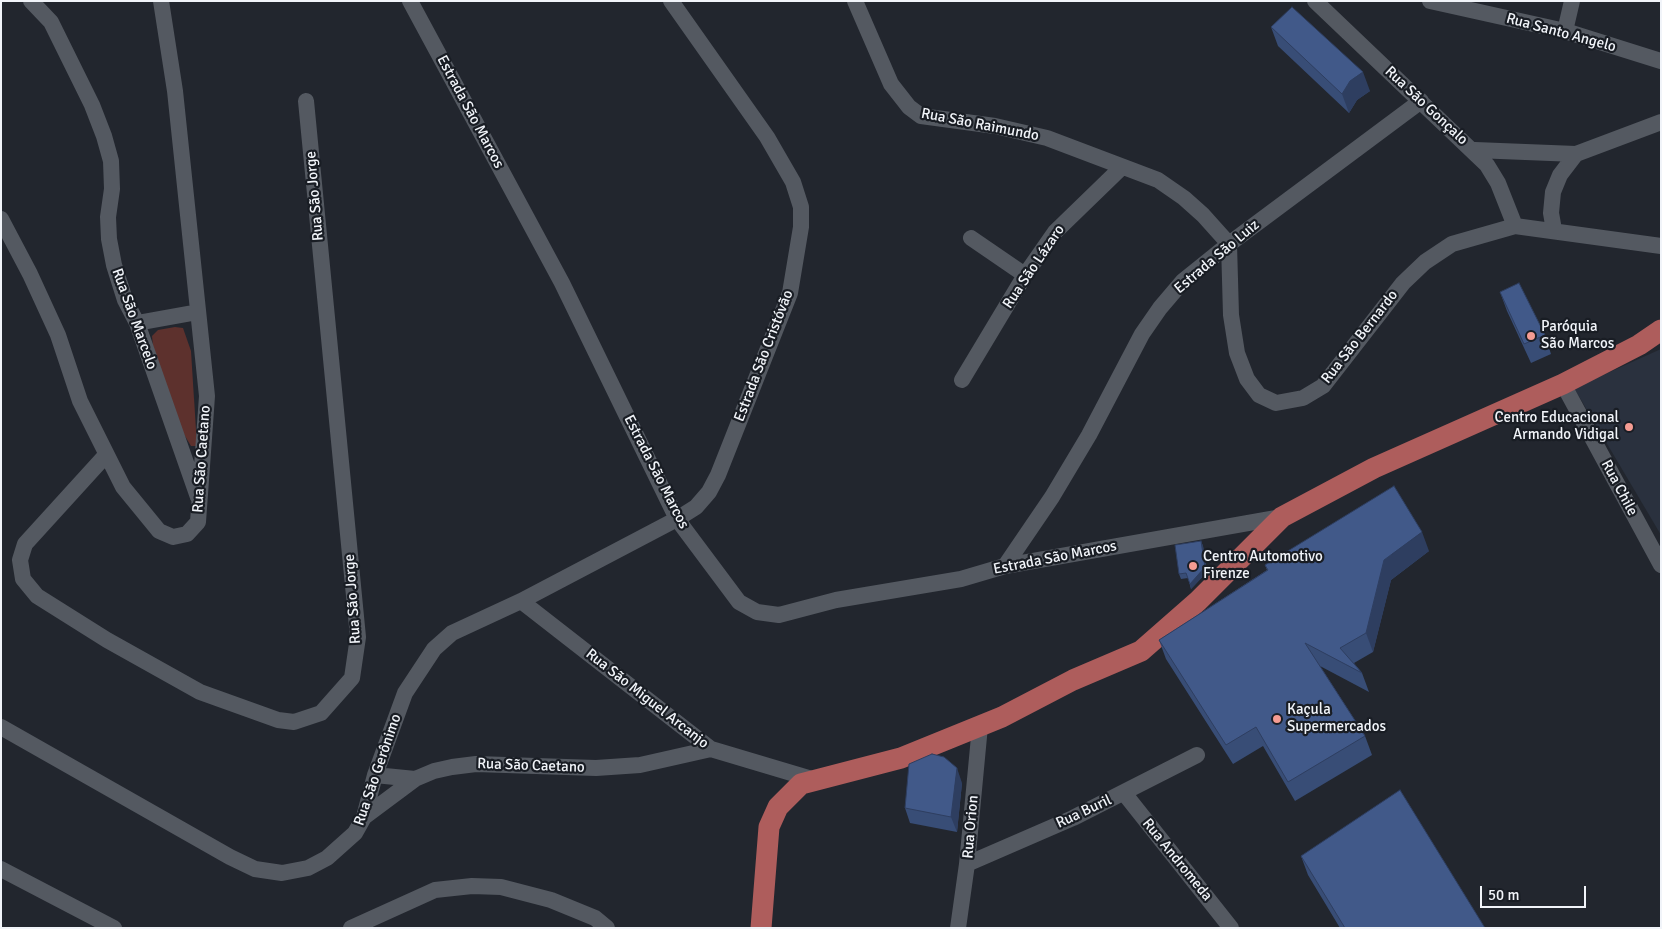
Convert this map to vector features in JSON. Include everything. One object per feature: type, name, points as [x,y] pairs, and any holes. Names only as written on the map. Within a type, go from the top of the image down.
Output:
[{"type":"main road","points":[[761,928],[769,827],[778,807],[801,784],[902,758],[980,726],[1073,680],[1141,651],[1198,601],[1282,517],[1374,468],[1563,384],[1639,345],[1661,330]]},
{"type":"street","name":"Rua São Marcelo","points":[[31,1],[51,22],[92,105],[104,136],[110,161],[112,189],[108,217],[109,240],[114,266],[125,300],[137,323],[199,502]]},
{"type":"street","name":"Rua São Caetano","points":[[1,219],[30,274],[58,335],[80,401],[123,487],[159,531],[173,537],[187,534],[198,522],[207,396],[176,99],[161,1]]},
{"type":"street","name":"Estrada São Marcos","points":[[410,1],[562,283],[677,519],[739,602],[757,612],[786,613],[836,600],[961,579],[1005,566],[1282,517]]},
{"type":"street","name":"Estrada São Cristóvão","points":[[672,1],[767,137],[793,182],[801,208],[801,228],[790,293],[751,394],[709,492],[696,506],[677,519]]},
{"type":"street","name":"Rua São Raimundo","points":[[854,1],[891,84],[909,107],[921,116],[995,126],[1047,138],[1158,180],[1184,198],[1203,215],[1229,244]]},
{"type":"street","name":"Rua São Gonçalo","points":[[1315,1],[1421,102],[1475,150],[1498,183],[1515,226]]},
{"type":"street","name":"Rua Santo Angelo","points":[[1430,1],[1565,31],[1661,61]]},
{"type":"street","points":[[1565,31],[1572,1]]},
{"type":"street","name":"Rua São Jorge","points":[[106,455],[25,544],[20,560],[23,579],[37,596],[108,640],[200,692],[278,720],[294,722],[321,713],[352,678],[358,637],[306,101]]},
{"type":"street","name":"Estrada São Luiz","points":[[1005,566],[1052,497],[1089,434],[1142,334],[1160,308],[1183,281],[1229,244],[1421,102]]},
{"type":"street","points":[[1475,150],[1576,154],[1661,122]]},
{"type":"street","points":[[1554,230],[1551,212],[1553,192],[1560,175],[1576,154]]},
{"type":"street","name":"Rua São Lázaro","points":[[962,380],[1025,275],[1068,218],[1122,167]]},
{"type":"street","points":[[1515,226],[1661,246]]},
{"type":"street","name":"Rua São Bernardo","points":[[1229,244],[1231,315],[1238,353],[1247,379],[1259,395],[1276,403],[1303,398],[1323,386],[1403,283],[1425,262],[1452,244],[1515,226]]},
{"type":"street","points":[[970,238],[1025,275]]},
{"type":"street","points":[[137,323],[198,312]]},
{"type":"street","name":"Rua Chile","points":[[1563,384],[1661,565]]},
{"type":"street","name":"Rua São Gerônimo","points":[[1,727],[230,857],[255,868],[282,873],[308,868],[327,858],[355,833],[364,817],[375,774],[405,692],[434,649],[452,633],[521,601],[677,519]]},
{"type":"street","name":"Rua São Miguel Arcanjo","points":[[521,601],[711,749],[816,780]]},
{"type":"street","name":"Rua Orion","points":[[958,928],[967,864],[980,726]]},
{"type":"street","name":"Rua São Caetano","points":[[364,817],[415,780],[434,771],[476,764],[596,768],[640,765],[711,749]]},
{"type":"street","name":"Rua Buril","points":[[967,864],[1073,818],[1197,755]]},
{"type":"street","points":[[375,774],[415,780]]},
{"type":"street","name":"Rua Andromeda","points":[[1124,793],[1231,928]]},
{"type":"street","points":[[1,868],[114,928]]},
{"type":"street","points":[[351,928],[435,890],[472,886],[501,887],[551,900],[595,918],[608,928]]},
{"type":"shaded area","points":[[175,327],[183,328],[191,351],[197,446],[191,446],[177,423],[154,355],[152,336],[158,330]]},
{"type":"shaded area","name":"Centro Educacional Armando Vidigal","points":[[1661,349],[1661,535],[1574,388]]},
{"type":"building","points":[[1292,7],[1363,72],[1350,81],[1342,94],[1271,27]]},
{"type":"building","points":[[1519,283],[1545,335],[1524,344],[1500,292]]},
{"type":"building","points":[[1394,486],[1422,532],[1384,560],[1366,633],[1340,648],[1362,673],[1305,643],[1365,736],[1288,782],[1256,727],[1226,745],[1159,640],[1268,570],[1265,565]]},
{"type":"building","name":"Centro Automotivo Firenze","points":[[1201,541],[1205,567],[1190,584],[1186,573],[1179,574],[1175,545]]},
{"type":"building","points":[[932,754],[944,757],[957,768],[951,817],[905,808],[909,764]]},
{"type":"building","points":[[1400,790],[1485,928],[1345,928],[1301,856]]},
{"type":"place","name":"Paróquia São Marcos","points":[[1531,336]]},
{"type":"place","name":"Centro Educacional Armando Vidigal","points":[[1629,427]]},
{"type":"place","name":"Centro Automotivo Firenze","points":[[1193,566]]},
{"type":"place","name":"Kaçula Supermercados","points":[[1277,719]]}]
